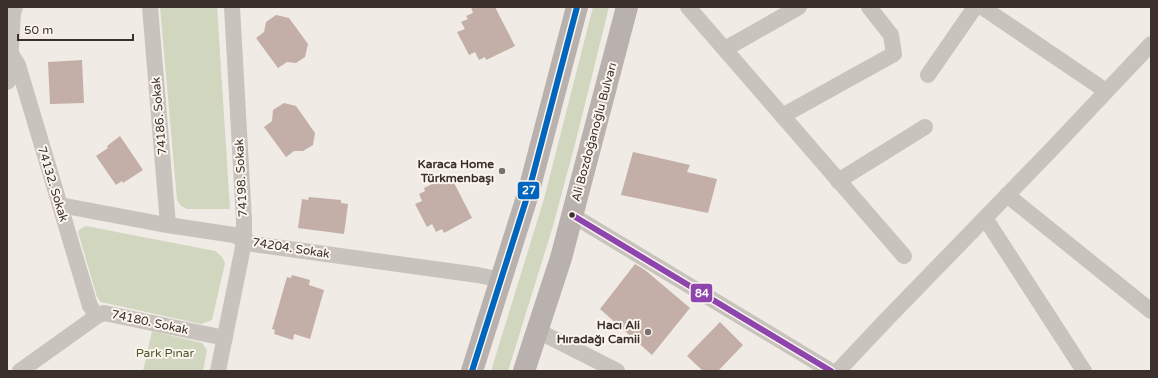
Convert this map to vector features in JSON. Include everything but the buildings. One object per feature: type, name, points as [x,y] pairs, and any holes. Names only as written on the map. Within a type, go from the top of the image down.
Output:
[{"type":"main road","points":[[472,371],[528,194],[576,7]]},
{"type":"main road","name":"Ali Bozdoğanoğlu Bulvarı","points":[[524,371],[561,258],[627,7]]},
{"type":"street","points":[[7,82],[9,80],[13,13],[15,7]]},
{"type":"street","name":"74186. Sokak","points":[[150,7],[168,225]]},
{"type":"street","name":"74198. Sokak","points":[[218,371],[244,240],[232,7]]},
{"type":"street","points":[[688,7],[904,256]]},
{"type":"street","points":[[724,49],[799,7]]},
{"type":"street","points":[[782,116],[894,54],[890,35],[868,7]]},
{"type":"street","points":[[928,75],[975,7]]},
{"type":"street","points":[[982,7],[1106,91]]},
{"type":"street","points":[[838,371],[1151,44]]},
{"type":"street","name":"74132. Sokak","points":[[10,52],[18,65],[90,306],[97,316]]},
{"type":"street","points":[[838,180],[925,127]]},
{"type":"street","points":[[1007,195],[1151,311]]},
{"type":"street","name":"74204. Sokak","points":[[60,205],[168,225],[234,235],[253,244],[478,275],[501,280]]},
{"type":"street","points":[[572,215],[831,371]]},
{"type":"street","points":[[985,218],[1084,371]]},
{"type":"street","name":"74180. Sokak","points":[[20,371],[104,312],[225,338]]},
{"type":"street","points":[[538,331],[617,371]]},
{"type":"green space","points":[[160,7],[217,7],[230,209],[187,209],[181,206],[177,200]]},
{"type":"green space","points":[[593,7],[609,7],[553,226],[508,371],[491,371],[544,199]]},
{"type":"green space","points":[[86,226],[215,251],[222,257],[225,263],[212,320],[201,324],[101,302],[97,297],[78,232]]},
{"type":"green space","name":"Park Pınar","points":[[152,331],[202,343],[207,350],[203,371],[143,371]]},
{"type":"transit line","name":"27","points":[[472,371],[528,194],[577,7]]},
{"type":"transit line","name":"84","points":[[572,215],[831,371]]},
{"type":"place","name":"Karaca Home Türkmenbaşı","points":[[502,171]]},
{"type":"place","name":"Hacı Ali Hıradağı Camii","points":[[648,332]]}]
